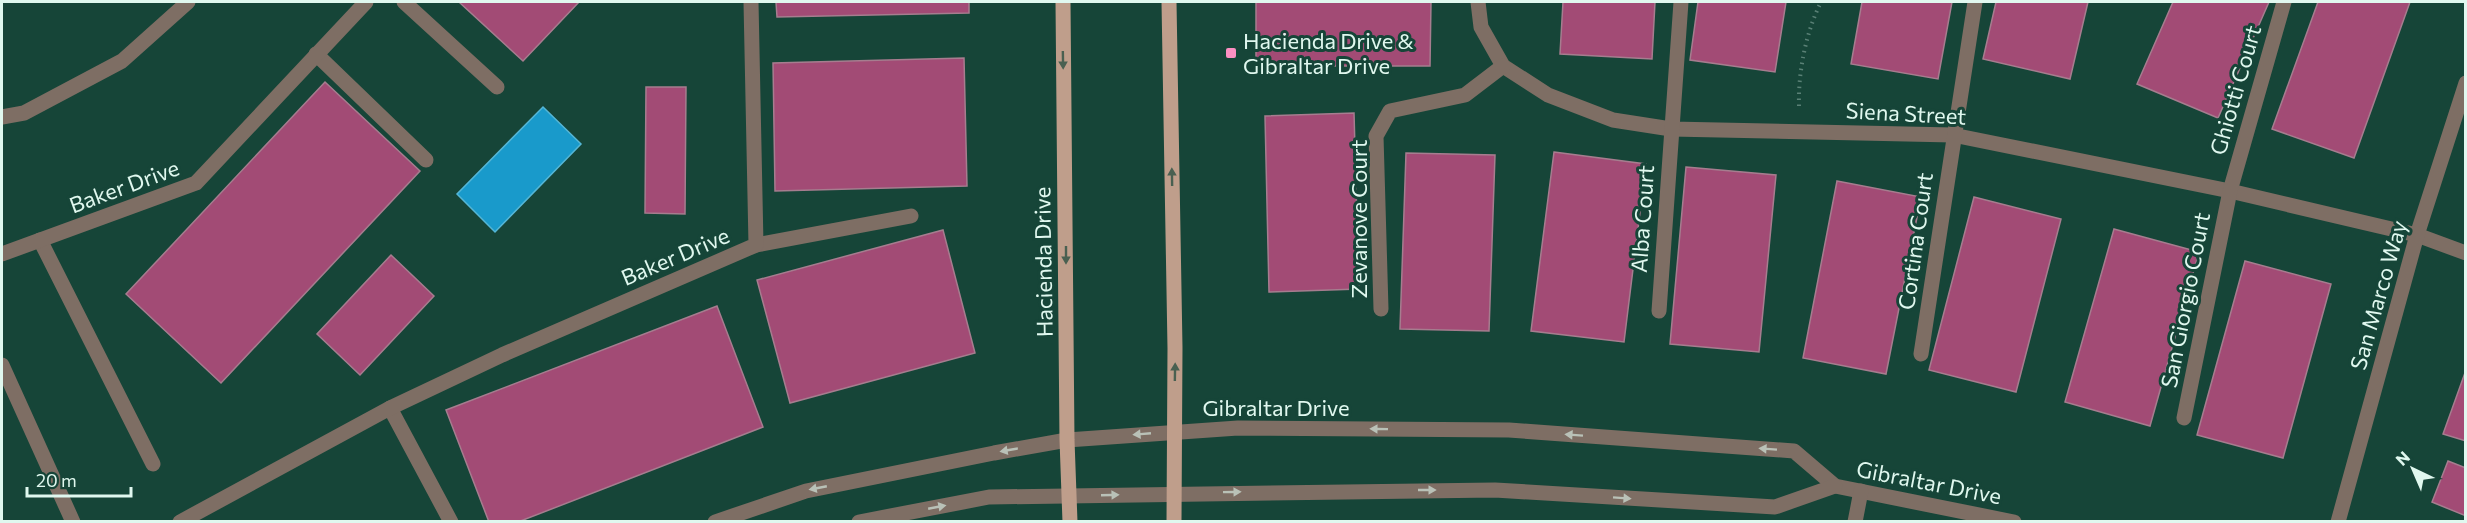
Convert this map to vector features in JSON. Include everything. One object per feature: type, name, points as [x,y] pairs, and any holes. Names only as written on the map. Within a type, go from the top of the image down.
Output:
[{"type":"main road","name":"Hacienda Drive","points":[[1063,2],[1067,440],[1070,522]]},
{"type":"main road","points":[[1169,2],[1174,522]]},
{"type":"street","points":[[2,117],[24,113],[122,61],[188,2]]},
{"type":"street","name":"Baker Drive","points":[[2,254],[196,183],[366,2]]},
{"type":"street","points":[[404,2],[497,87]]},
{"type":"street","name":"Baker Drive","points":[[180,522],[390,408],[502,355],[756,245],[751,2]]},
{"type":"street","name":"Siena Street","points":[[1478,2],[1481,27],[1503,66],[1548,95],[1613,120],[1671,129],[1953,135],[2230,191],[2417,235],[2466,253]]},
{"type":"street","name":"Alba Court","points":[[1659,311],[1681,2]]},
{"type":"street","name":"Cortina Court","points":[[1922,354],[1953,135],[1975,2]]},
{"type":"street","name":"Ghiotti Court","points":[[2230,191],[2284,2]]},
{"type":"street","points":[[316,54],[426,160]]},
{"type":"street","name":"Zevanove Court","points":[[1381,309],[1376,136],[1390,111],[1465,95],[1503,66]]},
{"type":"street","name":"San Marco Way","points":[[2338,522],[2417,235],[2466,83]]},
{"type":"street","name":"San Giorgio Court","points":[[2184,418],[2230,191]]},
{"type":"street","points":[[756,245],[911,216]]},
{"type":"street","points":[[40,240],[153,464]]},
{"type":"street","points":[[2,365],[73,522]]},
{"type":"street","points":[[390,408],[451,522]]},
{"type":"street","name":"Gibraltar Drive","points":[[715,522],[806,490],[1067,440],[1238,428],[1509,430],[1794,451],[1835,486],[2014,522]]},
{"type":"street","name":"Gibraltar Drive","points":[[859,522],[988,497],[1173,492],[1495,490],[1775,507],[1835,486]]},
{"type":"street","points":[[1856,522],[1861,491]]},
{"type":"path","points":[[1800,131],[1798,85],[1814,16],[1821,2]]},
{"type":"water","points":[[543,107],[581,144],[495,232],[457,194]]},
{"type":"building","points":[[459,2],[579,2],[523,61]]},
{"type":"building","points":[[776,2],[969,2],[969,13],[777,17]]},
{"type":"building","points":[[1256,2],[1431,2],[1430,66],[1256,66]]},
{"type":"building","points":[[1563,2],[1655,2],[1652,59],[1560,54]]},
{"type":"building","points":[[1698,2],[1786,2],[1775,72],[1690,60]]},
{"type":"building","points":[[1862,2],[1952,2],[1938,79],[1851,64]]},
{"type":"building","points":[[1996,2],[2088,2],[2070,79],[1983,59]]},
{"type":"building","points":[[2173,2],[2269,2],[2218,118],[2137,84]]},
{"type":"building","points":[[2318,2],[2410,2],[2354,158],[2272,129]]},
{"type":"building","points":[[964,58],[967,186],[775,191],[773,63]]},
{"type":"building","points":[[325,82],[420,171],[221,383],[126,294]]},
{"type":"building","points":[[646,87],[686,87],[685,214],[645,213]]},
{"type":"building","points":[[1354,113],[1359,289],[1269,292],[1265,116]]},
{"type":"building","points":[[1554,152],[1646,164],[1624,342],[1531,331]]},
{"type":"building","points":[[1406,153],[1495,155],[1489,331],[1400,329]]},
{"type":"building","points":[[1686,167],[1776,175],[1759,352],[1670,344]]},
{"type":"building","points":[[1837,181],[1921,197],[1886,374],[1803,358]]},
{"type":"building","points":[[1974,197],[2061,219],[2016,392],[1929,370]]},
{"type":"building","points":[[2114,229],[2199,252],[2150,426],[2065,402]]},
{"type":"building","points":[[943,230],[975,353],[790,403],[757,280]]},
{"type":"building","points":[[391,255],[434,296],[360,375],[317,334]]},
{"type":"building","points":[[2245,261],[2331,284],[2283,458],[2197,435]]},
{"type":"building","points":[[717,306],[763,427],[518,522],[489,522],[446,410]]},
{"type":"building","points":[[2466,370],[2466,441],[2443,434]]},
{"type":"building","points":[[2448,461],[2466,468],[2466,516],[2432,502]]},
{"type":"place","name":"Hacienda Drive & Gibraltar Drive","points":[[1231,53]]}]
